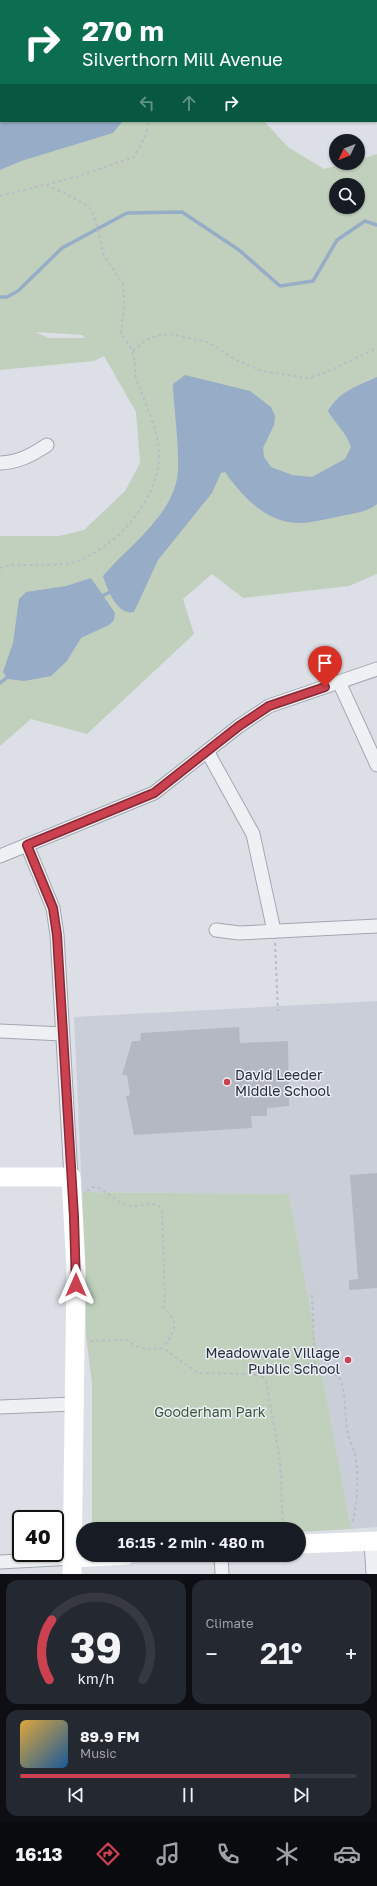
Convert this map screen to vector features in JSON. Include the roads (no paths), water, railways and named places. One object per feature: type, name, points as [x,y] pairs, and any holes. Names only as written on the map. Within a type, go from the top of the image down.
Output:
[{"type":"street","points":[[0,463],[15,462],[27,457],[47,445]]},
{"type":"street","points":[[0,856],[154,793],[239,726],[269,706],[377,669]]},
{"type":"street","points":[[339,682],[377,765]]},
{"type":"street","points":[[207,751],[253,834],[274,931]]},
{"type":"street","points":[[27,845],[53,908],[57,935],[76,1270],[73,1566]]},
{"type":"street","points":[[216,930],[239,933],[377,926]]},
{"type":"street","points":[[0,1031],[62,1034]]},
{"type":"street","points":[[0,1178],[71,1177]]},
{"type":"street","points":[[0,1407],[74,1404]]},
{"type":"street","points":[[306,1544],[374,1541],[372,1574]]},
{"type":"street","points":[[0,1562],[73,1566],[92,1562]]},
{"type":"street","points":[[221,1562],[222,1574]]},
{"type":"water","points":[[0,122],[122,122],[113,133],[21,161],[0,170]]},
{"type":"water","points":[[185,375],[250,391],[271,407],[275,416],[274,425],[263,448],[264,457],[271,467],[292,475],[312,477],[345,459],[351,447],[347,437],[328,411],[332,404],[343,394],[356,386],[377,377],[377,504],[363,511],[352,514],[307,523],[279,520],[258,508],[240,491],[225,472],[221,473],[212,493],[158,560],[134,612],[128,612],[118,606],[110,594],[103,576],[149,528],[169,501],[175,486],[178,470],[173,384]]},
{"type":"water","points":[[91,578],[115,613],[114,620],[109,625],[81,638],[67,661],[51,676],[24,681],[8,679],[3,672],[13,643],[19,599],[26,592],[66,586]]},
{"type":"waterway","points":[[0,297],[7,297],[18,291],[62,248],[127,213],[182,212],[239,250],[280,286],[313,281],[337,240],[365,221],[377,225]]},
{"type":"waterway","points":[[100,597],[114,590]]},
{"type":"waterway","points":[[0,683],[10,675]]},
{"type":"place","name":"David Leeder Middle School","points":[[227,1082]]},
{"type":"place","name":"Meadowvale Village Public School","points":[[348,1360]]},
{"type":"park label","name":"Gooderham Park","points":[[210,1411]]}]
